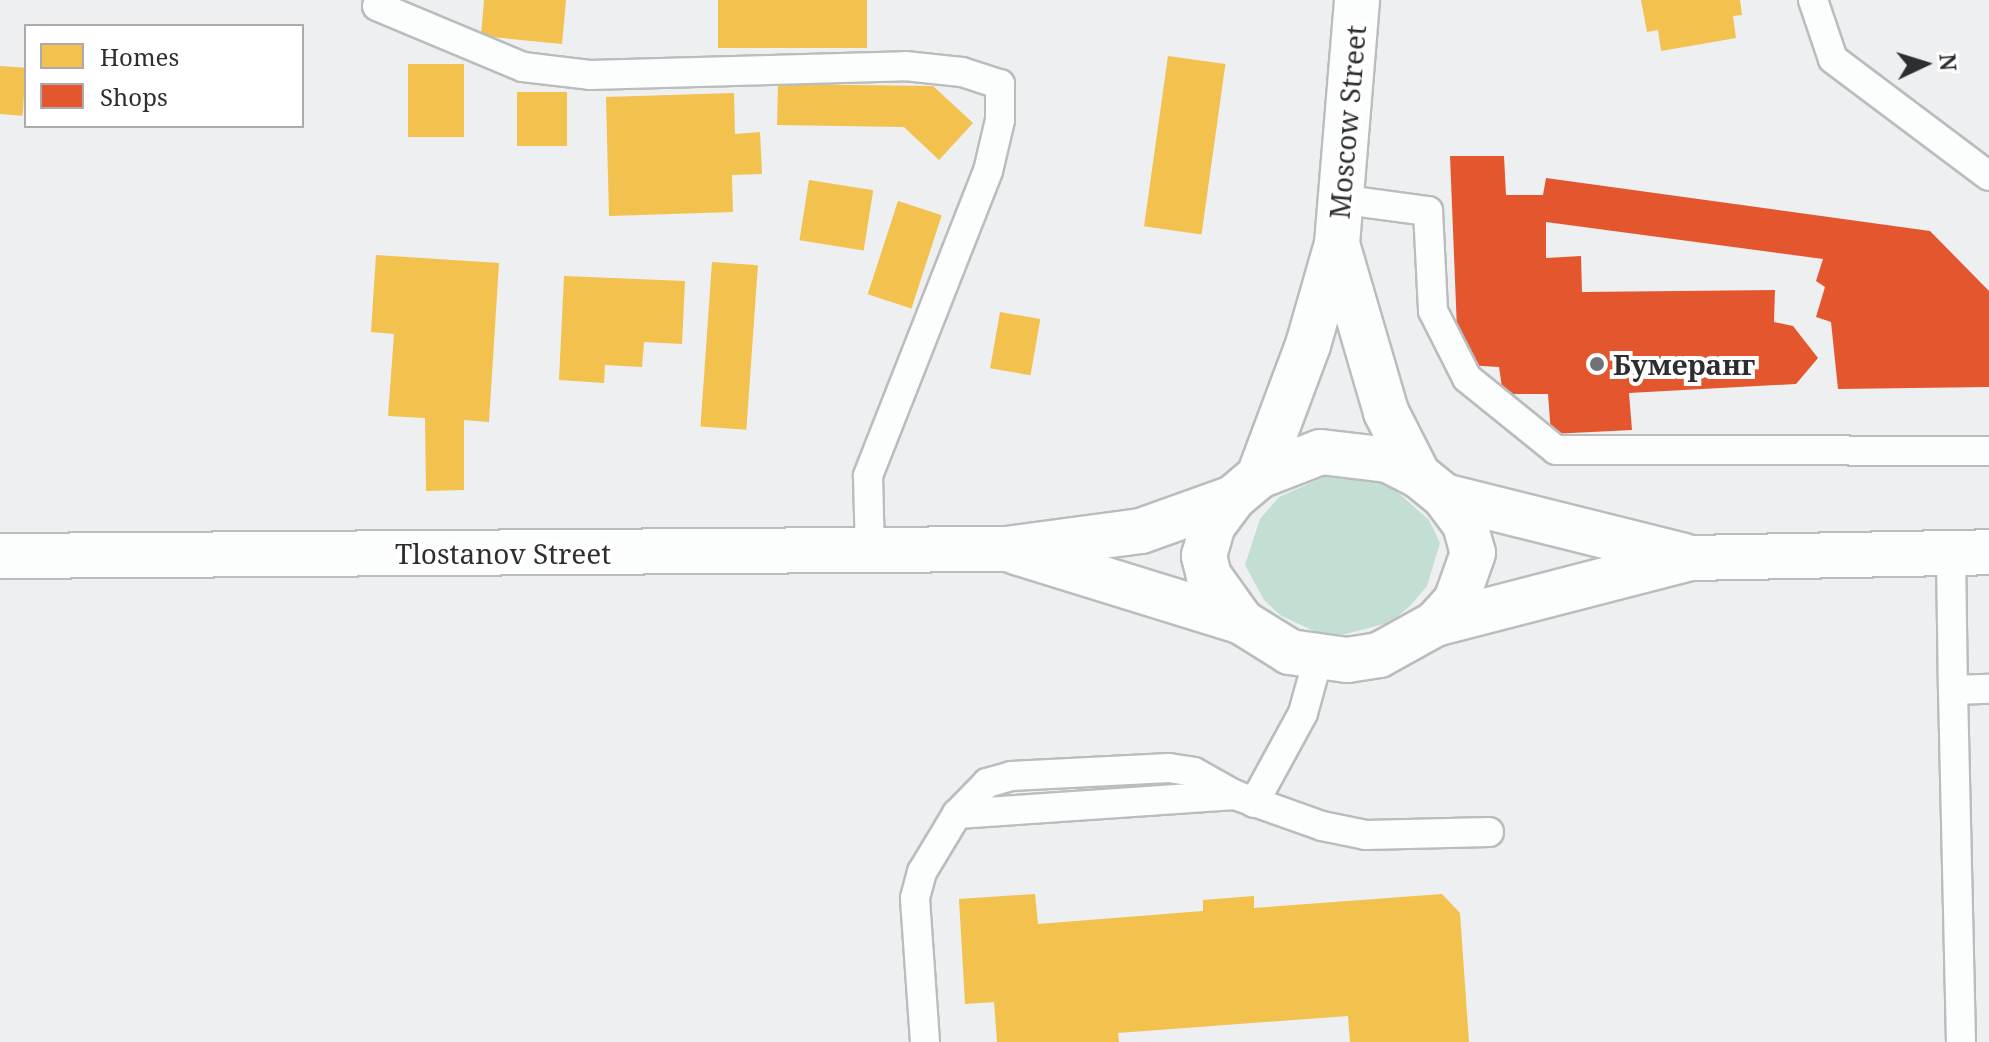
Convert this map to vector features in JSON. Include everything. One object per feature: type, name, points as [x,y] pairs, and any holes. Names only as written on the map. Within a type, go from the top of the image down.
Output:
[{"type":"main road","name":"Moscow Street","points":[[1337,244],[1338,199],[1357,0]]},
{"type":"main road","points":[[1337,244],[1386,412],[1431,486],[1465,524],[1473,553],[1456,601],[1435,624]]},
{"type":"main road","points":[[1337,244],[1308,345],[1246,487],[1213,525],[1204,556],[1222,601],[1242,622],[1290,652],[1318,659],[1379,655],[1435,624],[1690,558],[1970,552]]},
{"type":"main road","points":[[1006,549],[1141,531],[1321,452],[1388,460],[1431,486],[1690,558]]},
{"type":"main road","name":"Tlostanov Street","points":[[0,556],[1006,549]]},
{"type":"main road","points":[[1006,549],[1242,622]]},
{"type":"lane","points":[[1813,0],[1833,59],[1989,176]]},
{"type":"lane","points":[[377,6],[523,67],[590,75],[905,66],[962,72],[1000,84],[1000,120],[988,171],[868,476],[870,550]]},
{"type":"lane","points":[[1338,199],[1428,211],[1433,311],[1467,378],[1556,450],[1989,451]]},
{"type":"lane","points":[[1961,1042],[1953,690],[1970,552]]},
{"type":"lane","points":[[1245,799],[1303,713],[1318,659]]},
{"type":"lane","points":[[1953,690],[1989,689]]},
{"type":"lane","points":[[925,1042],[915,898],[922,872],[957,814],[1245,799],[1366,835],[1489,832]]},
{"type":"green space","points":[[1331,474],[1386,482],[1429,520],[1440,543],[1427,586],[1410,606],[1391,622],[1342,635],[1320,634],[1280,615],[1264,600],[1245,565],[1260,519],[1279,497]]},
{"type":"building: Homes","points":[[484,0],[566,0],[562,44],[481,36]]},
{"type":"building: Homes","points":[[718,0],[867,0],[867,48],[718,48]]},
{"type":"building: Homes","points":[[1641,0],[1740,0],[1742,15],[1733,16],[1736,38],[1661,51],[1658,30],[1647,32]]},
{"type":"building: Homes","points":[[1168,56],[1225,64],[1201,234],[1144,226]]},
{"type":"building: Homes","points":[[408,64],[464,64],[464,137],[408,137]]},
{"type":"building: Homes","points":[[0,66],[24,68],[23,116],[0,114]]},
{"type":"building: Homes","points":[[778,84],[933,86],[973,123],[939,160],[904,127],[777,125]]},
{"type":"building: Homes","points":[[517,92],[567,92],[567,146],[517,146]]},
{"type":"building: Homes","points":[[734,93],[735,134],[760,132],[762,174],[732,175],[733,212],[609,216],[606,97]]},
{"type":"building: Homes","points":[[809,180],[873,190],[864,250],[799,240]]},
{"type":"building: Homes","points":[[898,201],[942,215],[911,308],[868,294]]},
{"type":"building: Homes","points":[[376,255],[499,263],[489,422],[464,420],[464,490],[426,491],[425,418],[388,416],[394,334],[371,332]]},
{"type":"building: Homes","points":[[712,262],[758,265],[746,430],[700,427]]},
{"type":"building: Homes","points":[[564,276],[685,281],[682,344],[644,342],[642,367],[605,365],[604,383],[559,380]]},
{"type":"building: Homes","points":[[1000,312],[1040,319],[1030,375],[990,368]]},
{"type":"building: Homes","points":[[1035,894],[1038,924],[1203,911],[1203,900],[1254,896],[1254,908],[1442,894],[1460,913],[1469,1042],[1350,1042],[1348,1016],[1118,1033],[1119,1042],[997,1042],[994,1002],[965,1004],[959,899]]},
{"type":"building: Shops","points":[[1450,156],[1504,156],[1506,195],[1543,195],[1546,178],[1930,231],[1989,291],[1989,387],[1838,389],[1831,322],[1816,317],[1825,287],[1816,281],[1823,259],[1546,222],[1546,258],[1581,256],[1582,292],[1775,290],[1774,322],[1793,326],[1818,358],[1796,384],[1629,393],[1632,430],[1551,434],[1548,394],[1503,394],[1499,367],[1466,365],[1457,330]]},
{"type":"place","name":"Бумеранг","points":[[1597,364]]}]
